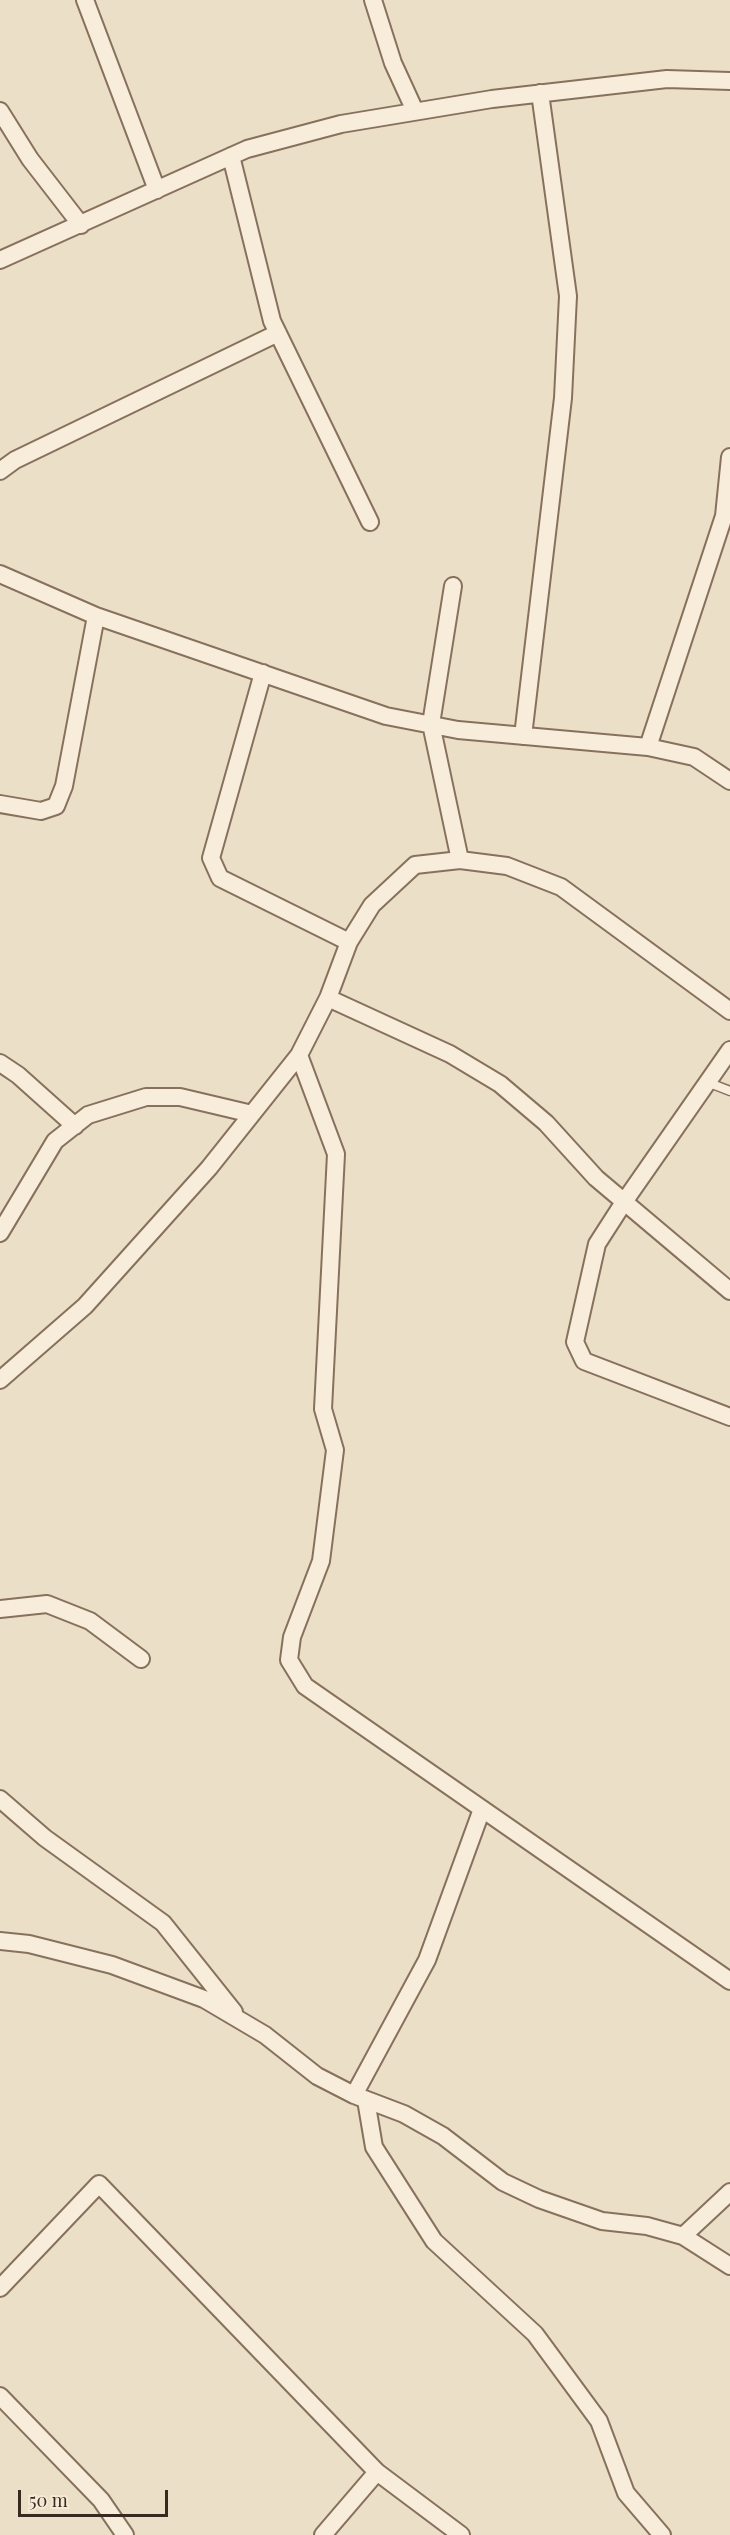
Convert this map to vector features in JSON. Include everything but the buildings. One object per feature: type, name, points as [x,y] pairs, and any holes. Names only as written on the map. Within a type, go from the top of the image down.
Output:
[{"type":"street","points":[[84,0],[157,190]]},
{"type":"street","points":[[373,0],[393,63],[415,111]]},
{"type":"street","points":[[0,260],[231,156],[341,124],[540,93],[667,79],[730,81]]},
{"type":"street","points":[[523,736],[563,398],[568,296],[540,93]]},
{"type":"street","points":[[0,111],[30,159],[81,225]]},
{"type":"street","points":[[231,156],[272,321],[370,522]]},
{"type":"street","points":[[0,471],[15,460],[278,333]]},
{"type":"street","points":[[648,747],[724,516],[730,457]]},
{"type":"street","points":[[0,574],[96,616],[386,716],[458,730],[648,747],[694,757],[730,781]]},
{"type":"street","points":[[453,586],[431,724],[460,860]]},
{"type":"street","points":[[0,804],[41,811],[56,806],[64,786],[96,616]]},
{"type":"street","points":[[263,674],[211,858],[220,878],[349,942]]},
{"type":"street","points":[[0,1380],[84,1306],[209,1168],[299,1055],[327,998],[349,942],[372,905],[415,866],[460,860],[507,866],[561,887],[730,1011]]},
{"type":"street","points":[[327,998],[450,1054],[500,1084],[546,1123],[596,1178],[730,1291]]},
{"type":"street","points":[[730,1050],[597,1244],[575,1342],[584,1360],[730,1417]]},
{"type":"street","points":[[299,1055],[336,1154],[323,1409],[335,1450],[321,1561],[292,1637],[289,1660],[305,1686],[730,1981]]},
{"type":"street","points":[[0,1063],[18,1075],[75,1126]]},
{"type":"street","points":[[0,1233],[55,1142],[88,1115],[146,1097],[180,1097],[252,1114]]},
{"type":"street","points":[[0,1609],[47,1604],[90,1621],[141,1659]]},
{"type":"street","points":[[0,1799],[45,1838],[163,1923],[240,2020]]},
{"type":"street","points":[[482,1809],[427,1960],[360,2098],[374,2147],[434,2241],[535,2334],[599,2421],[626,2493],[662,2535]]},
{"type":"street","points":[[0,1941],[28,1944],[112,1965],[204,1999],[265,2035],[317,2076],[360,2098],[404,2114],[442,2136],[503,2182],[540,2199],[602,2222],[647,2226],[683,2236],[730,2266]]},
{"type":"street","points":[[0,2288],[99,2184],[377,2472],[461,2535]]},
{"type":"street","points":[[683,2236],[730,2192]]},
{"type":"street","points":[[0,2396],[100,2500],[125,2535]]},
{"type":"street","points":[[323,2535],[377,2472]]},
{"type":"lane","points":[[707,1082],[730,1091]]}]
